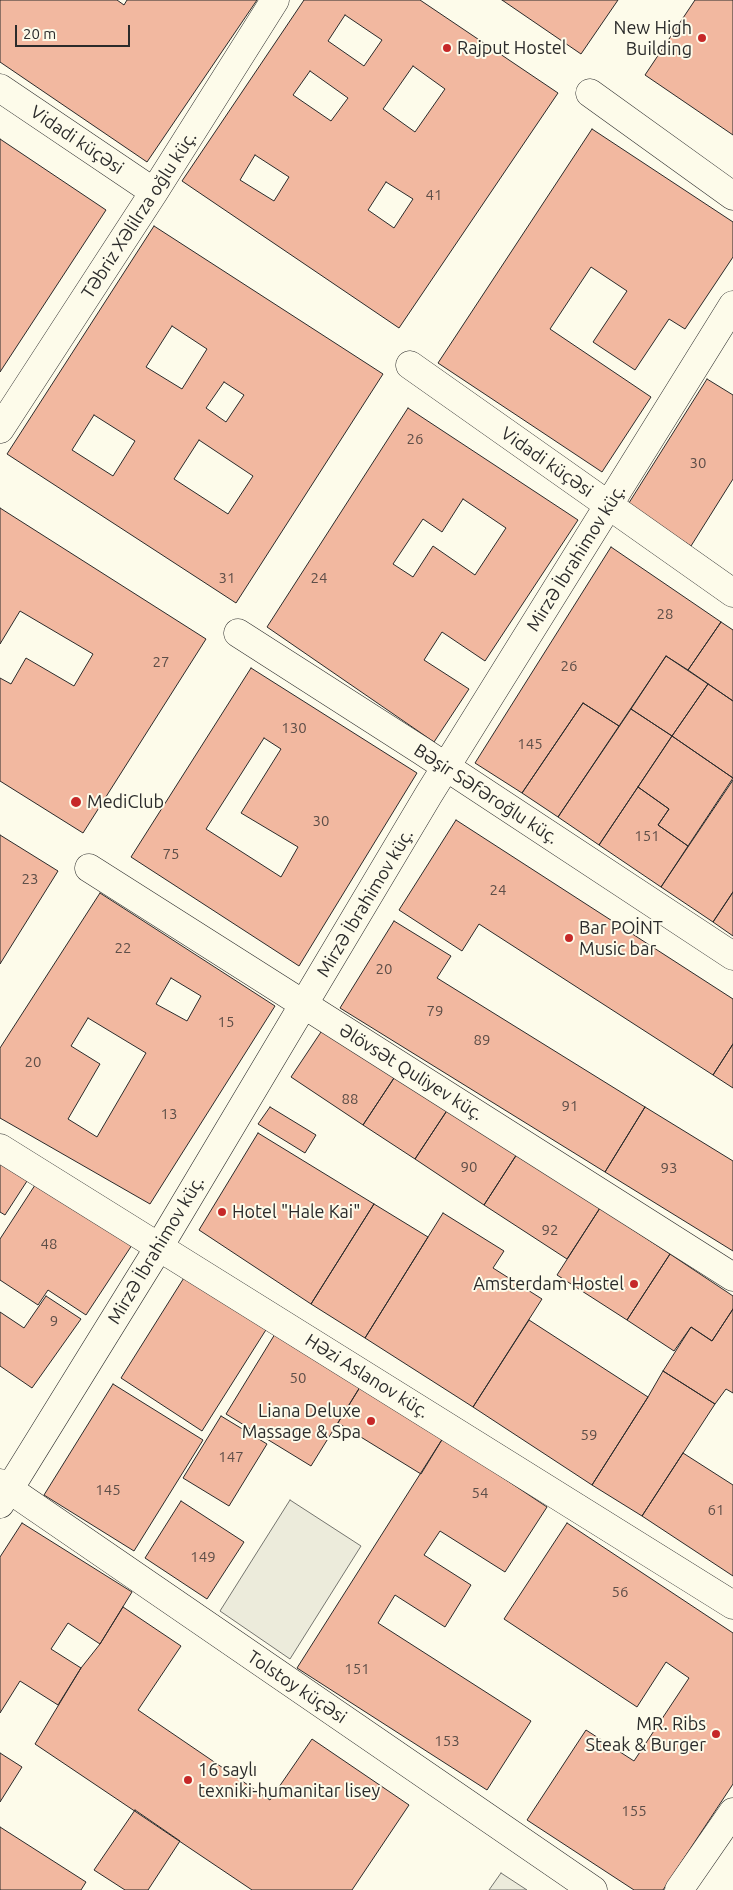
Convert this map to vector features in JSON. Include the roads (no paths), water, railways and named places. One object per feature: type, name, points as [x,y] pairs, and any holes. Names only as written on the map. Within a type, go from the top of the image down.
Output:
[{"type":"street","name":"Təbriz Xəlilrza oğlu küç.","points":[[0,429],[276,0]]},
{"type":"street","name":"Vidadi küçəsi","points":[[0,88],[154,192]]},
{"type":"street","points":[[590,93],[733,196]]},
{"type":"street","name":"Mirzə İbrahimov küç.","points":[[3,1492],[159,1247],[446,768],[733,305]]},
{"type":"street","name":"Vidadi küçəsi","points":[[410,365],[733,593]]},
{"type":"street","name":"Bəşir Səfəroğlu küç.","points":[[238,633],[733,956]]},
{"type":"street","name":"Əlövsət Quliyev küç.","points":[[89,868],[733,1277]]},
{"type":"street","name":"Həzi Aslanov küç.","points":[[0,1148],[733,1605]]},
{"type":"street","name":"Tolstoy küçəsi","points":[[3,1492],[593,1890]]},
{"type":"street","points":[[680,1890],[733,1812]]},
{"type":"place","name":"New High Building","points":[[702,38]]},
{"type":"place","name":"Rajput Hostel","points":[[447,48]]},
{"type":"place","name":"MediClub","points":[[76,802]]},
{"type":"place","name":"Bar POİNT Music bar","points":[[569,938]]},
{"type":"place","name":"Hotel \"Hale Kai\"","points":[[222,1212]]},
{"type":"place","name":"Amsterdam Hostel","points":[[634,1284]]},
{"type":"place","name":"Liana Deluxe Massage & Spa","points":[[371,1421]]},
{"type":"place","name":"MR. Ribs Steak & Burger","points":[[716,1734]]},
{"type":"place","name":"16 saylı texniki-humanitar lisey","points":[[188,1780]]}]
